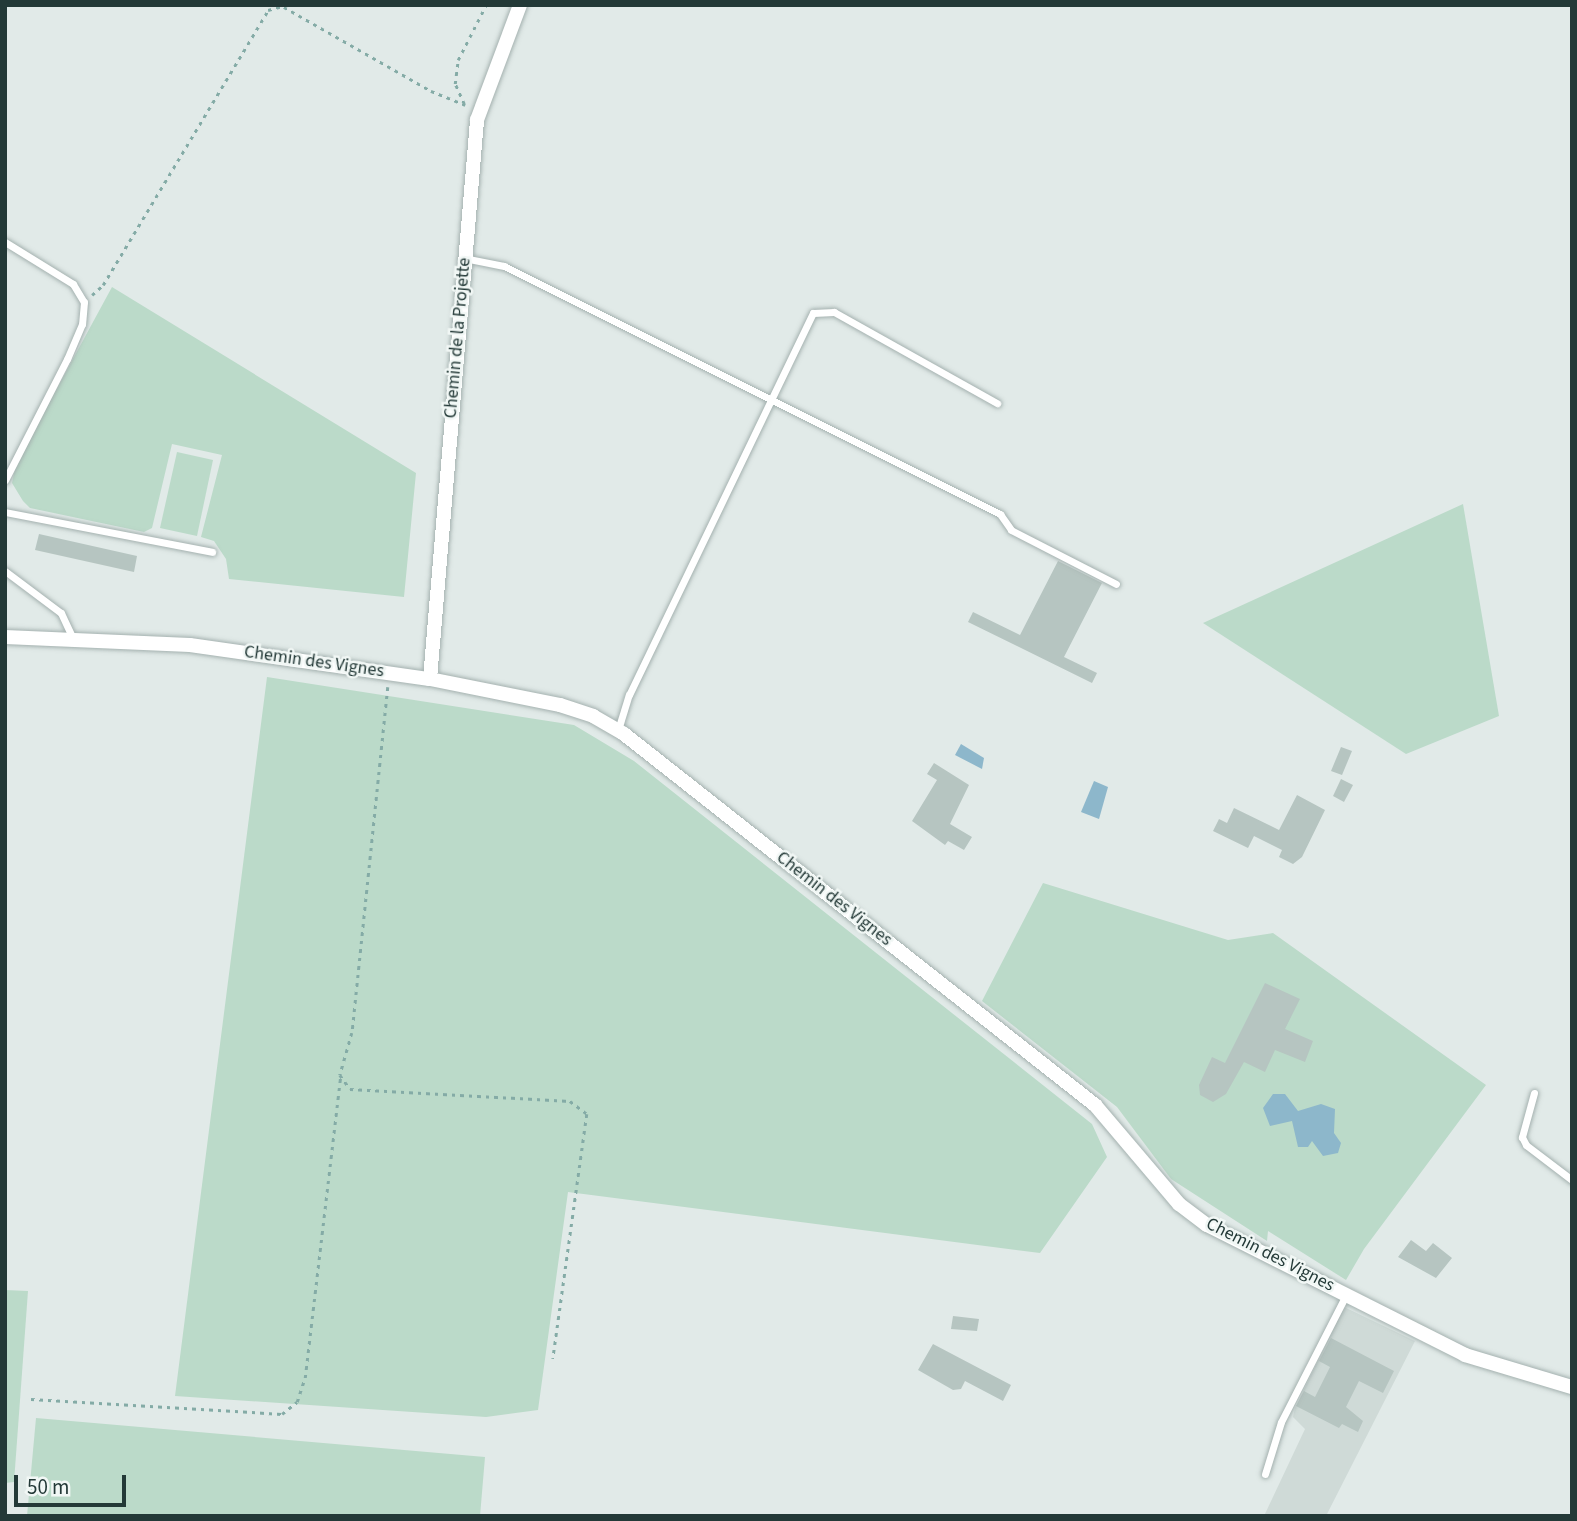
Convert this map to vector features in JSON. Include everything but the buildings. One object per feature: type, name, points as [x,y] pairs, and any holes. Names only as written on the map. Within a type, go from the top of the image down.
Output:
[{"type":"street","name":"Chemin de la Projette","points":[[430,679],[464,258],[480,111],[520,5]]},
{"type":"street","name":"Chemin des Vignes","points":[[5,637],[190,645],[430,679],[560,705],[618,730],[1095,1105],[1179,1203],[1207,1225],[1465,1355],[1572,1387]]},
{"type":"lane","points":[[5,242],[72,284],[84,302],[82,324],[67,359],[5,480]]},
{"type":"lane","points":[[464,258],[504,265],[768,401],[1000,514],[1011,530],[1116,584]]},
{"type":"lane","points":[[618,730],[629,695],[712,532],[768,401],[809,317],[826,310],[997,403]]},
{"type":"lane","points":[[5,512],[212,552]]},
{"type":"lane","points":[[5,571],[61,613],[73,639]]},
{"type":"lane","points":[[1534,1093],[1522,1137],[1526,1145],[1572,1180]]},
{"type":"lane","points":[[1265,1474],[1281,1422],[1346,1294]]},
{"type":"path","points":[[465,105],[455,85],[458,60],[486,5]]},
{"type":"path","points":[[84,302],[103,285],[268,10],[282,6],[431,91],[480,111]]},
{"type":"path","points":[[31,1399],[282,1414],[297,1402],[305,1378],[340,1075],[352,1033],[390,673]]},
{"type":"path","points":[[340,1075],[350,1089],[570,1101],[587,1114],[553,1359]]},
{"type":"shaded area","points":[[1344,1307],[1415,1341],[1326,1516],[1264,1516],[1305,1429],[1293,1417],[1295,1408]]},
{"type":"green space","points":[[112,287],[416,473],[404,597],[229,579],[226,559],[214,541],[201,537],[222,455],[172,444],[152,528],[144,532],[30,508],[23,501],[12,483],[16,464]]},
{"type":"green space","points":[[177,452],[213,460],[197,536],[160,528]]},
{"type":"green space","points":[[1463,504],[1499,716],[1406,754],[1203,623]]},
{"type":"green space","points":[[267,677],[574,725],[634,761],[1092,1124],[1107,1157],[1040,1253],[568,1192],[538,1410],[486,1417],[175,1396]]},
{"type":"green space","points":[[1043,883],[1228,940],[1273,933],[1486,1085],[1364,1249],[1346,1280],[1268,1231],[1267,1241],[1171,1179],[1117,1107],[982,1001]]},
{"type":"green space","points":[[5,1290],[28,1291],[14,1482],[5,1483]]},
{"type":"green space","points":[[36,1418],[485,1457],[480,1516],[27,1516]]},
{"type":"water","points":[[961,744],[984,758],[982,769],[955,755]]},
{"type":"water","points":[[1094,781],[1108,787],[1099,819],[1081,812]]},
{"type":"water","points":[[1273,1094],[1285,1094],[1298,1111],[1321,1104],[1335,1109],[1334,1133],[1341,1143],[1338,1153],[1323,1156],[1312,1141],[1308,1147],[1298,1147],[1292,1121],[1270,1126],[1263,1108]]}]
